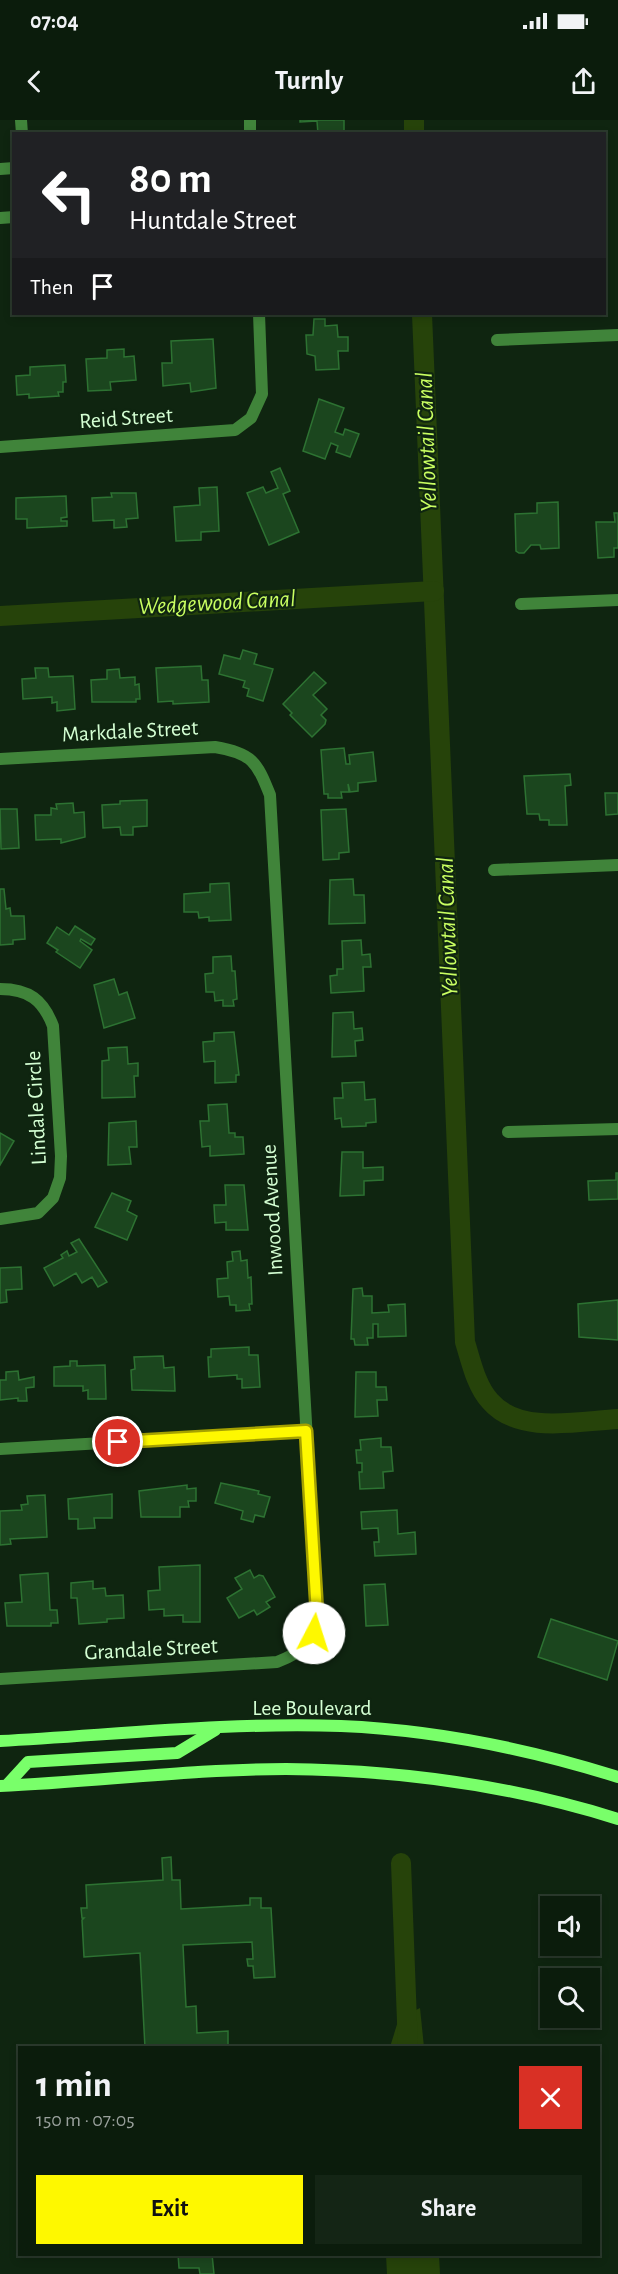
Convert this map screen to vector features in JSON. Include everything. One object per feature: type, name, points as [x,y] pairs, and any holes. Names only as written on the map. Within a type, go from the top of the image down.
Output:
[{"type":"main road","name":"Lee Boulevard","points":[[0,1741],[216,1729],[342,1726],[430,1734],[534,1753],[618,1777]]},
{"type":"main road","points":[[4,1786],[28,1762],[177,1753],[216,1729]]},
{"type":"main road","points":[[4,1786],[284,1769],[366,1771],[453,1779],[582,1808],[618,1819]]},
{"type":"street","name":"Reid Street","points":[[0,447],[235,430],[251,418],[262,394],[259,315]]},
{"type":"street","points":[[497,340],[618,335]]},
{"type":"street","points":[[521,604],[618,600]]},
{"type":"street","name":"Markdale Street","points":[[0,759],[215,747],[237,750],[257,764]]},
{"type":"street","name":"Inwood Avenue","points":[[257,764],[270,795],[317,1614],[314,1633],[302,1652]]},
{"type":"street","points":[[494,870],[618,865]]},
{"type":"street","name":"Lindale Circle","points":[[0,989],[27,993],[45,1007],[53,1026],[62,1156],[60,1178],[53,1198],[38,1213],[0,1219]]},
{"type":"street","points":[[508,1132],[618,1129]]},
{"type":"street","points":[[0,1449],[306,1431]]},
{"type":"street","name":"Grandale Street","points":[[0,1679],[277,1662],[302,1652]]},
{"type":"shaded area","points":[[420,2008],[424,2046],[390,2046],[399,2018]]},
{"type":"shaded area","points":[[386,2256],[439,2256],[440,2274],[387,2274]]},
{"type":"building","points":[[300,120],[344,120],[344,132],[318,132],[317,121],[300,122]]},
{"type":"building","points":[[314,319],[325,319],[325,326],[337,325],[338,337],[348,337],[348,351],[338,351],[339,369],[316,370],[315,356],[307,354],[306,335],[313,335]]},
{"type":"building","points":[[213,339],[216,388],[191,392],[190,383],[163,386],[162,363],[172,363],[171,341]]},
{"type":"building","points":[[124,349],[124,357],[134,356],[136,380],[110,382],[111,390],[88,391],[86,359],[107,358],[107,350]]},
{"type":"building","points":[[65,365],[66,382],[63,382],[63,392],[58,392],[59,396],[29,398],[29,394],[17,395],[16,376],[30,375],[30,367]]},
{"type":"building","points":[[319,399],[344,408],[335,432],[343,435],[345,429],[359,434],[350,457],[336,452],[338,446],[331,443],[325,459],[303,451]]},
{"type":"building","points":[[280,468],[290,491],[283,494],[299,532],[269,545],[247,493],[263,487],[266,493],[278,488],[271,472]]},
{"type":"building","points":[[217,487],[219,531],[201,532],[201,540],[176,541],[174,507],[200,505],[199,488]]},
{"type":"building","points":[[111,493],[136,493],[138,518],[126,519],[127,527],[114,528],[114,520],[93,521],[92,498],[112,497]]},
{"type":"building","points":[[66,496],[67,517],[61,518],[61,521],[67,521],[67,526],[27,528],[27,519],[16,519],[16,498]]},
{"type":"building","points":[[558,502],[559,548],[541,549],[540,545],[531,545],[524,553],[516,551],[515,514],[537,513],[537,503]]},
{"type":"building","points":[[614,513],[618,513],[618,548],[614,548],[614,557],[598,558],[596,522],[615,522]]},
{"type":"building","points":[[243,650],[257,654],[254,664],[273,669],[263,701],[247,696],[249,689],[243,687],[245,681],[219,674],[224,655],[240,659]]},
{"type":"building","points":[[201,666],[202,680],[208,680],[209,702],[173,704],[173,701],[158,702],[156,668]]},
{"type":"building","points":[[35,668],[48,668],[49,677],[73,676],[75,709],[57,711],[57,702],[52,703],[52,697],[23,699],[22,679],[36,678]]},
{"type":"building","points":[[119,669],[120,678],[135,677],[135,685],[139,684],[140,699],[136,699],[136,702],[92,702],[91,680],[107,679],[107,670]]},
{"type":"building","points":[[314,672],[326,683],[313,695],[327,709],[321,715],[326,720],[325,724],[312,737],[290,715],[292,713],[283,704]]},
{"type":"building","points":[[344,748],[346,764],[350,764],[349,755],[373,752],[376,781],[358,783],[358,791],[350,792],[348,784],[349,792],[341,792],[342,798],[328,798],[328,794],[324,794],[321,750]]},
{"type":"building","points":[[570,774],[571,785],[565,786],[567,825],[549,825],[549,820],[540,820],[539,814],[527,814],[524,776]]},
{"type":"building","points":[[605,793],[618,793],[618,814],[606,815]]},
{"type":"building","points":[[147,800],[147,826],[133,827],[133,835],[121,835],[120,827],[103,828],[102,805],[120,804],[120,801]]},
{"type":"building","points":[[73,803],[74,813],[84,812],[85,837],[61,843],[61,839],[36,840],[35,815],[51,815],[51,808],[57,809],[56,804]]},
{"type":"building","points":[[0,809],[17,809],[19,848],[1,849]]},
{"type":"building","points":[[346,809],[349,852],[339,853],[339,859],[323,860],[321,810]]},
{"type":"building","points":[[353,879],[354,895],[364,895],[365,923],[329,924],[330,880]]},
{"type":"building","points":[[229,883],[231,920],[209,921],[209,917],[199,918],[198,912],[184,912],[184,894],[210,892],[210,884]]},
{"type":"building","points":[[0,889],[4,889],[6,909],[10,908],[11,916],[24,916],[25,939],[13,940],[13,944],[0,945]]},
{"type":"building","points":[[75,926],[95,939],[91,945],[81,939],[80,941],[92,950],[80,968],[47,943],[57,927],[69,935]]},
{"type":"building","points":[[361,940],[362,955],[370,954],[371,967],[363,967],[364,991],[331,993],[330,976],[337,975],[337,969],[343,969],[342,941]]},
{"type":"building","points":[[231,956],[232,971],[235,971],[237,999],[233,1000],[234,1006],[223,1006],[223,1000],[215,1001],[214,992],[206,992],[205,974],[213,973],[213,957]]},
{"type":"building","points":[[114,979],[119,995],[127,992],[135,1018],[104,1028],[94,985]]},
{"type":"building","points":[[353,1012],[354,1029],[362,1028],[363,1040],[355,1041],[356,1056],[332,1057],[333,1013]]},
{"type":"building","points":[[234,1032],[239,1075],[236,1075],[236,1082],[215,1083],[215,1061],[204,1062],[203,1042],[214,1041],[214,1033]]},
{"type":"building","points":[[127,1047],[128,1064],[138,1063],[138,1076],[134,1076],[135,1097],[102,1098],[102,1061],[109,1060],[108,1048]]},
{"type":"building","points":[[364,1082],[365,1100],[375,1099],[376,1122],[366,1123],[366,1126],[342,1127],[341,1118],[335,1119],[334,1098],[343,1098],[342,1083]]},
{"type":"building","points":[[227,1104],[229,1133],[235,1133],[235,1137],[243,1137],[244,1154],[210,1156],[210,1146],[202,1147],[200,1121],[209,1121],[208,1105]]},
{"type":"building","points":[[136,1121],[137,1147],[129,1147],[131,1164],[108,1165],[109,1123]]},
{"type":"building","points":[[0,1133],[14,1141],[0,1165]]},
{"type":"building","points":[[342,1152],[363,1152],[363,1168],[383,1167],[383,1180],[364,1181],[364,1195],[340,1196]]},
{"type":"building","points":[[616,1173],[618,1173],[618,1199],[589,1200],[588,1181],[616,1180]]},
{"type":"building","points":[[225,1185],[244,1185],[248,1230],[226,1230],[226,1222],[215,1223],[214,1205],[226,1205]]},
{"type":"building","points":[[112,1193],[131,1201],[127,1211],[137,1216],[127,1240],[95,1227]]},
{"type":"building","points":[[79,1239],[107,1282],[98,1287],[92,1277],[82,1283],[76,1273],[54,1286],[44,1268],[63,1258],[61,1255],[67,1251],[69,1256],[77,1252],[71,1243]]},
{"type":"building","points":[[240,1251],[241,1261],[247,1260],[248,1278],[251,1277],[252,1304],[249,1304],[250,1310],[236,1311],[236,1305],[230,1305],[229,1296],[218,1297],[217,1279],[228,1278],[227,1262],[233,1261],[232,1252]]},
{"type":"building","points":[[21,1267],[22,1289],[6,1290],[7,1302],[0,1303],[0,1268]]},
{"type":"building","points":[[362,1288],[363,1296],[372,1296],[372,1313],[389,1312],[388,1305],[405,1304],[406,1336],[378,1337],[378,1324],[373,1324],[373,1338],[367,1338],[368,1345],[355,1345],[354,1339],[351,1339],[353,1289]]},
{"type":"building","points":[[618,1300],[618,1340],[579,1337],[578,1304]]},
{"type":"building","points":[[249,1347],[249,1355],[258,1355],[260,1387],[242,1388],[242,1379],[237,1379],[237,1375],[209,1377],[208,1357],[211,1357],[211,1349]]},
{"type":"building","points":[[163,1356],[164,1368],[174,1367],[175,1391],[132,1390],[131,1370],[135,1369],[134,1357]]},
{"type":"building","points":[[70,1361],[77,1361],[77,1366],[105,1365],[106,1399],[88,1399],[88,1390],[83,1391],[83,1386],[54,1386],[54,1367],[70,1366]]},
{"type":"building","points":[[18,1371],[19,1380],[34,1377],[34,1387],[26,1388],[27,1401],[18,1401],[18,1398],[0,1400],[0,1380],[6,1380],[6,1372]]},
{"type":"building","points":[[356,1372],[376,1372],[376,1387],[386,1387],[387,1400],[377,1400],[378,1416],[355,1417]]},
{"type":"building","points":[[381,1438],[381,1447],[391,1447],[393,1471],[383,1472],[384,1488],[360,1489],[359,1472],[362,1472],[362,1463],[357,1463],[356,1450],[361,1450],[360,1440]]},
{"type":"building","points":[[221,1483],[259,1491],[258,1494],[270,1497],[264,1517],[255,1515],[253,1522],[241,1519],[243,1511],[215,1503]]},
{"type":"building","points":[[187,1485],[187,1489],[196,1488],[196,1501],[188,1501],[189,1507],[180,1507],[180,1517],[141,1517],[139,1491]]},
{"type":"building","points":[[112,1494],[112,1518],[94,1518],[95,1528],[78,1529],[78,1519],[69,1519],[68,1499]]},
{"type":"building","points":[[45,1495],[47,1537],[10,1539],[11,1544],[0,1545],[0,1511],[22,1510],[21,1505],[28,1504],[27,1496]]},
{"type":"building","points":[[397,1510],[398,1534],[415,1532],[416,1554],[375,1556],[374,1542],[379,1542],[378,1528],[362,1529],[361,1512]]},
{"type":"building","points":[[200,1565],[200,1622],[183,1622],[183,1615],[164,1616],[164,1609],[149,1610],[148,1591],[160,1590],[159,1567]]},
{"type":"building","points":[[250,1570],[254,1578],[259,1575],[263,1576],[275,1597],[266,1602],[270,1607],[257,1615],[254,1610],[239,1618],[227,1598],[242,1589],[235,1578]]},
{"type":"building","points":[[48,1573],[50,1610],[57,1610],[58,1623],[51,1623],[51,1626],[7,1626],[5,1603],[22,1602],[20,1575]]},
{"type":"building","points":[[93,1581],[93,1589],[105,1588],[106,1596],[123,1595],[124,1618],[79,1624],[77,1598],[71,1598],[71,1583]]},
{"type":"building","points":[[385,1584],[388,1625],[366,1626],[364,1585]]},
{"type":"building","points":[[551,1619],[618,1641],[607,1680],[538,1657]]},
{"type":"building","points":[[171,1857],[172,1880],[180,1880],[181,1909],[250,1905],[250,1898],[261,1898],[261,1908],[271,1908],[275,1977],[254,1978],[253,1966],[248,1966],[247,1959],[253,1959],[252,1942],[183,1945],[186,2007],[196,2006],[197,2033],[228,2031],[228,2046],[145,2046],[140,1953],[84,1957],[82,1920],[84,1918],[82,1918],[81,1908],[87,1908],[86,1885],[163,1880],[162,1858]]},
{"type":"building","points":[[178,2256],[212,2256],[214,2274],[200,2274],[199,2268],[179,2268]]},
{"type":"waterway","name":"Yellowtail Canal","points":[[414,120],[414,132]]},
{"type":"waterway","name":"Yellowtail Canal","points":[[422,315],[465,1342],[481,1388],[502,1412],[517,1418],[550,1424],[618,1419]]},
{"type":"waterway","name":"Wedgewood Canal","points":[[0,616],[434,591]]},
{"type":"waterway","points":[[401,1863],[408,2046]]},
{"type":"route","points":[[118,1442],[306,1431],[317,1614],[314,1633]]}]
